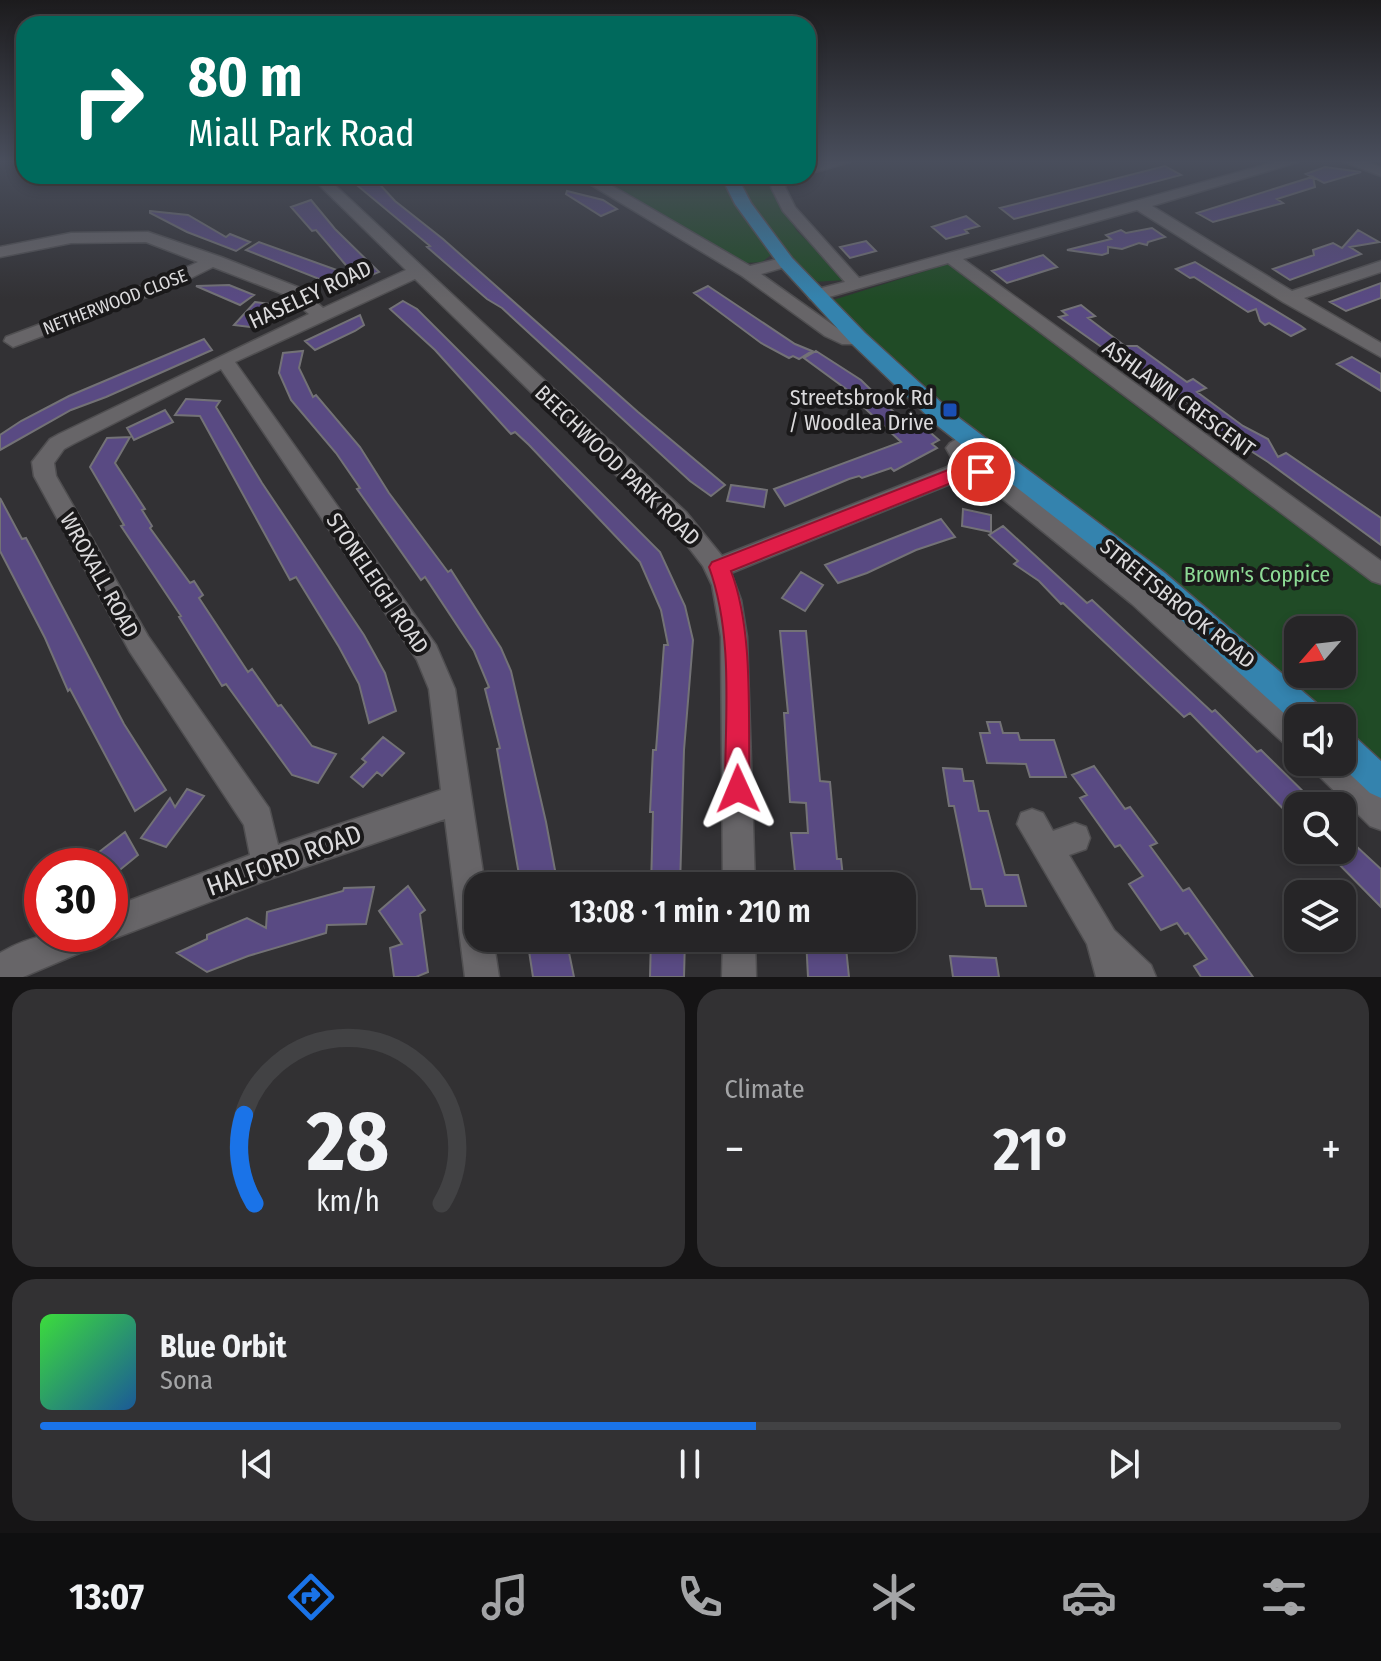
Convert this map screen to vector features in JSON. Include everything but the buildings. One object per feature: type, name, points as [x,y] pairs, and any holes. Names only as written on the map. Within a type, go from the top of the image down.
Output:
[{"type":"main road","name":"STREETSBROOK ROAD","points":[[746,208],[786,262],[816,295],[969,440],[1156,581],[1295,704]]},
{"type":"main road","points":[[1356,759],[1381,782]]},
{"type":"street","name":"BEECHWOOD PARK ROAD","points":[[350,208],[678,518],[719,567],[730,597],[734,637],[739,872]]},
{"type":"street","name":"STREETSBROOK ROAD","points":[[639,208],[748,272],[831,332],[842,338],[858,338]]},
{"type":"street","points":[[788,208],[855,283]]},
{"type":"street","points":[[816,295],[1136,208]]},
{"type":"street","points":[[1145,208],[1381,351]]},
{"type":"street","points":[[0,252],[60,239],[152,238],[294,292],[321,315]]},
{"type":"street","name":"ASHLAWN CRESCENT","points":[[951,258],[1381,574]]},
{"type":"street","name":"NETHERWOOD CLOSE","points":[[13,341],[178,278],[215,260]]},
{"type":"street","points":[[748,272],[786,262]]},
{"type":"street","points":[[1289,298],[1381,266]]},
{"type":"street","name":"HASELEY ROAD","points":[[224,360],[416,272]]},
{"type":"street","name":"STONELEIGH ROAD","points":[[224,360],[427,653],[442,689],[482,977]]},
{"type":"street","name":"WROXALL ROAD","points":[[224,360],[57,444],[43,462],[45,476],[139,644],[258,819],[267,864]]},
{"type":"street","points":[[969,440],[957,448],[960,456],[978,470]]},
{"type":"street","points":[[719,567],[978,470],[1011,474]]},
{"type":"street","name":"STREETSBROOK ROAD","points":[[978,470],[1141,597],[1284,725]]},
{"type":"street","points":[[1340,776],[1381,815]]},
{"type":"street","name":"HALFORD ROAD","points":[[128,917],[267,864],[459,799]]},
{"type":"street","points":[[1052,837],[1101,937],[1113,977]]},
{"type":"street","points":[[1101,937],[1139,977]]},
{"type":"street","points":[[0,972],[37,952]]},
{"type":"street","points":[[739,952],[739,977]]},
{"type":"green space","points":[[648,208],[739,208],[771,255],[762,262],[745,263]]},
{"type":"green space","points":[[755,208],[783,208],[797,231],[847,280],[812,282]]},
{"type":"green space","name":"Brown's Coppice","points":[[948,264],[1199,454],[1381,581],[1381,765],[1356,744],[1356,704],[1310,704],[1291,688],[1356,688],[1356,616],[1284,616],[1284,682],[1157,573],[959,416],[830,301]]},
{"type":"place","name":"Streetsbrook Rd / Woodlea Drive","points":[[950,410]]},
{"type":"route","points":[[738,789],[734,637],[730,597],[719,567],[971,467],[981,472]]}]
